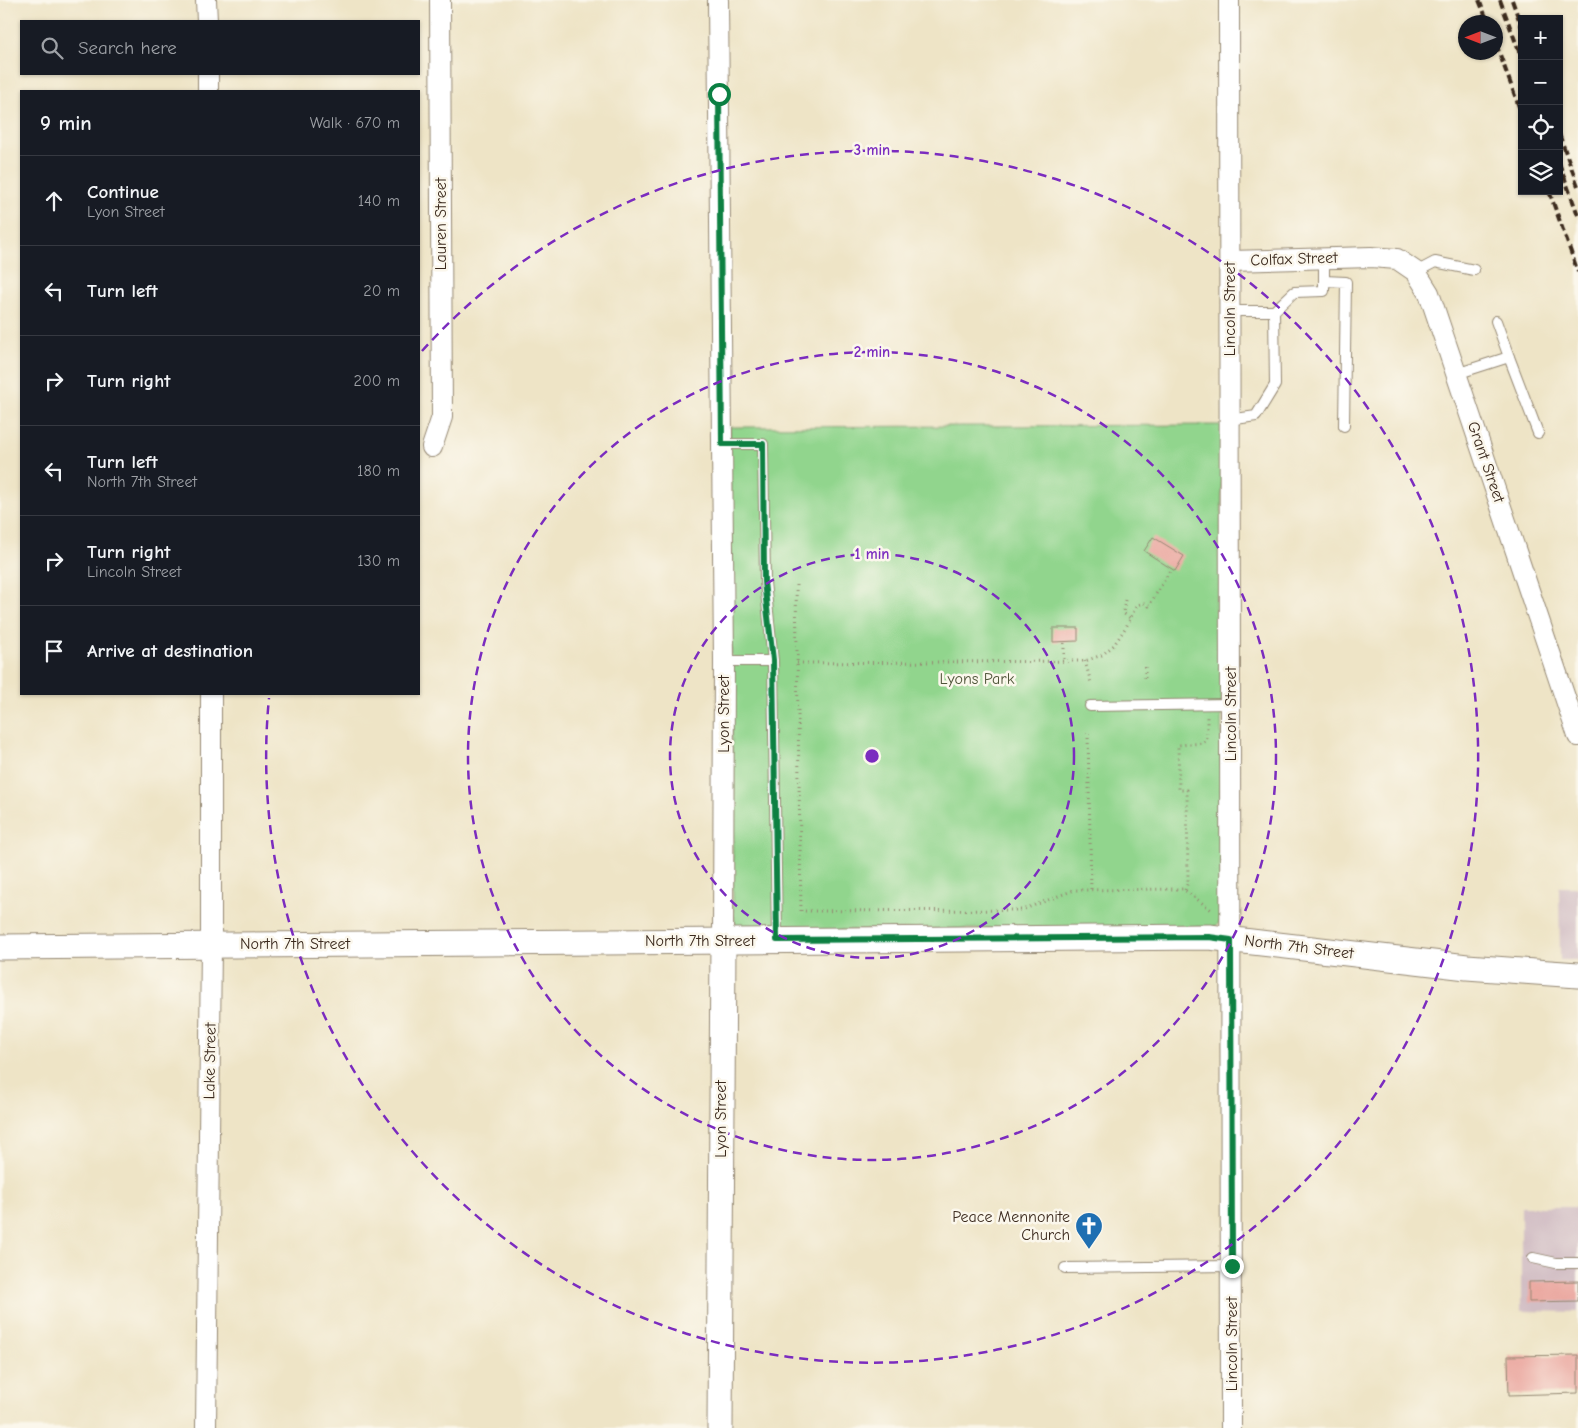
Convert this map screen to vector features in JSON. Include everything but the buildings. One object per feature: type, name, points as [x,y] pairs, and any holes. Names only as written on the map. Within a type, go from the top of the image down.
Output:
[{"type":"street","points":[[206,0],[206,20]]},
{"type":"street","name":"Lauren Street","points":[[432,447],[442,417],[440,0]]},
{"type":"street","name":"Lyon Street","points":[[718,0],[724,661],[720,1428]]},
{"type":"street","name":"Lincoln Street","points":[[1229,0],[1231,1428]]},
{"type":"street","points":[[208,75],[208,90]]},
{"type":"street","name":"Colfax Street","points":[[1230,261],[1359,257]]},
{"type":"street","name":"Grant Street","points":[[1359,257],[1397,259],[1416,272],[1429,292],[1578,736]]},
{"type":"street","name":"Lake Street","points":[[206,1428],[211,944],[211,695]]},
{"type":"street","name":"North 7th Street","points":[[0,947],[1200,937],[1231,932],[1467,967],[1578,975]]},
{"type":"lane","points":[[1230,311],[1274,311],[1294,292],[1324,291],[1324,258]]},
{"type":"lane","points":[[1416,272],[1435,262],[1474,270]]},
{"type":"lane","points":[[1324,281],[1346,282],[1344,426]]},
{"type":"lane","points":[[1229,420],[1256,416],[1275,385],[1274,311]]},
{"type":"lane","points":[[1496,320],[1508,358],[1538,433]]},
{"type":"lane","points":[[1456,374],[1508,358]]},
{"type":"lane","points":[[722,444],[763,444],[764,582],[773,660],[777,940]]},
{"type":"lane","points":[[724,661],[773,660]]},
{"type":"lane","points":[[1090,706],[1231,704]]},
{"type":"lane","points":[[1534,1258],[1556,1263],[1578,1263]]},
{"type":"lane","points":[[1065,1268],[1232,1266]]},
{"type":"path","points":[[797,663],[1064,661],[1094,659],[1108,651],[1120,637],[1136,605],[1144,603],[1149,606],[1154,601],[1171,569]]},
{"type":"path","points":[[796,585],[801,911],[1022,910],[1074,890],[1185,890],[1231,932]]},
{"type":"path","points":[[1125,600],[1123,613],[1130,618]]},
{"type":"path","points":[[1064,643],[1064,661]]},
{"type":"path","points":[[1085,660],[1092,683]]},
{"type":"path","points":[[1145,667],[1145,682]]},
{"type":"path","points":[[1185,890],[1188,882],[1187,790],[1178,790],[1178,745],[1201,744],[1206,740],[1207,704]]},
{"type":"path","points":[[1088,733],[1091,890]]},
{"type":"shaded area","points":[[1559,887],[1578,887],[1578,960],[1560,960]]},
{"type":"shaded area","points":[[1521,1207],[1578,1207],[1578,1312],[1521,1311]]},
{"type":"green space","name":"Lyons Park","points":[[1222,425],[1221,920],[1216,927],[740,931],[736,927],[733,913],[730,427]]},
{"type":"railway","points":[[1479,0],[1485,15]]},
{"type":"railway","points":[[1500,0],[1518,48]]},
{"type":"railway","points":[[1512,0],[1518,17]]},
{"type":"railway","points":[[1502,60],[1518,105]]},
{"type":"railway","points":[[1563,145],[1578,186]]},
{"type":"railway","points":[[1563,174],[1578,215]]},
{"type":"railway","points":[[1550,195],[1578,272]]},
{"type":"place","name":"Peace Mennonite Church","points":[[1089,1250]]},
{"type":"route","points":[[719,94],[722,444],[763,444],[764,582],[773,660],[777,940],[1209,937],[1231,940],[1232,1266]]}]
